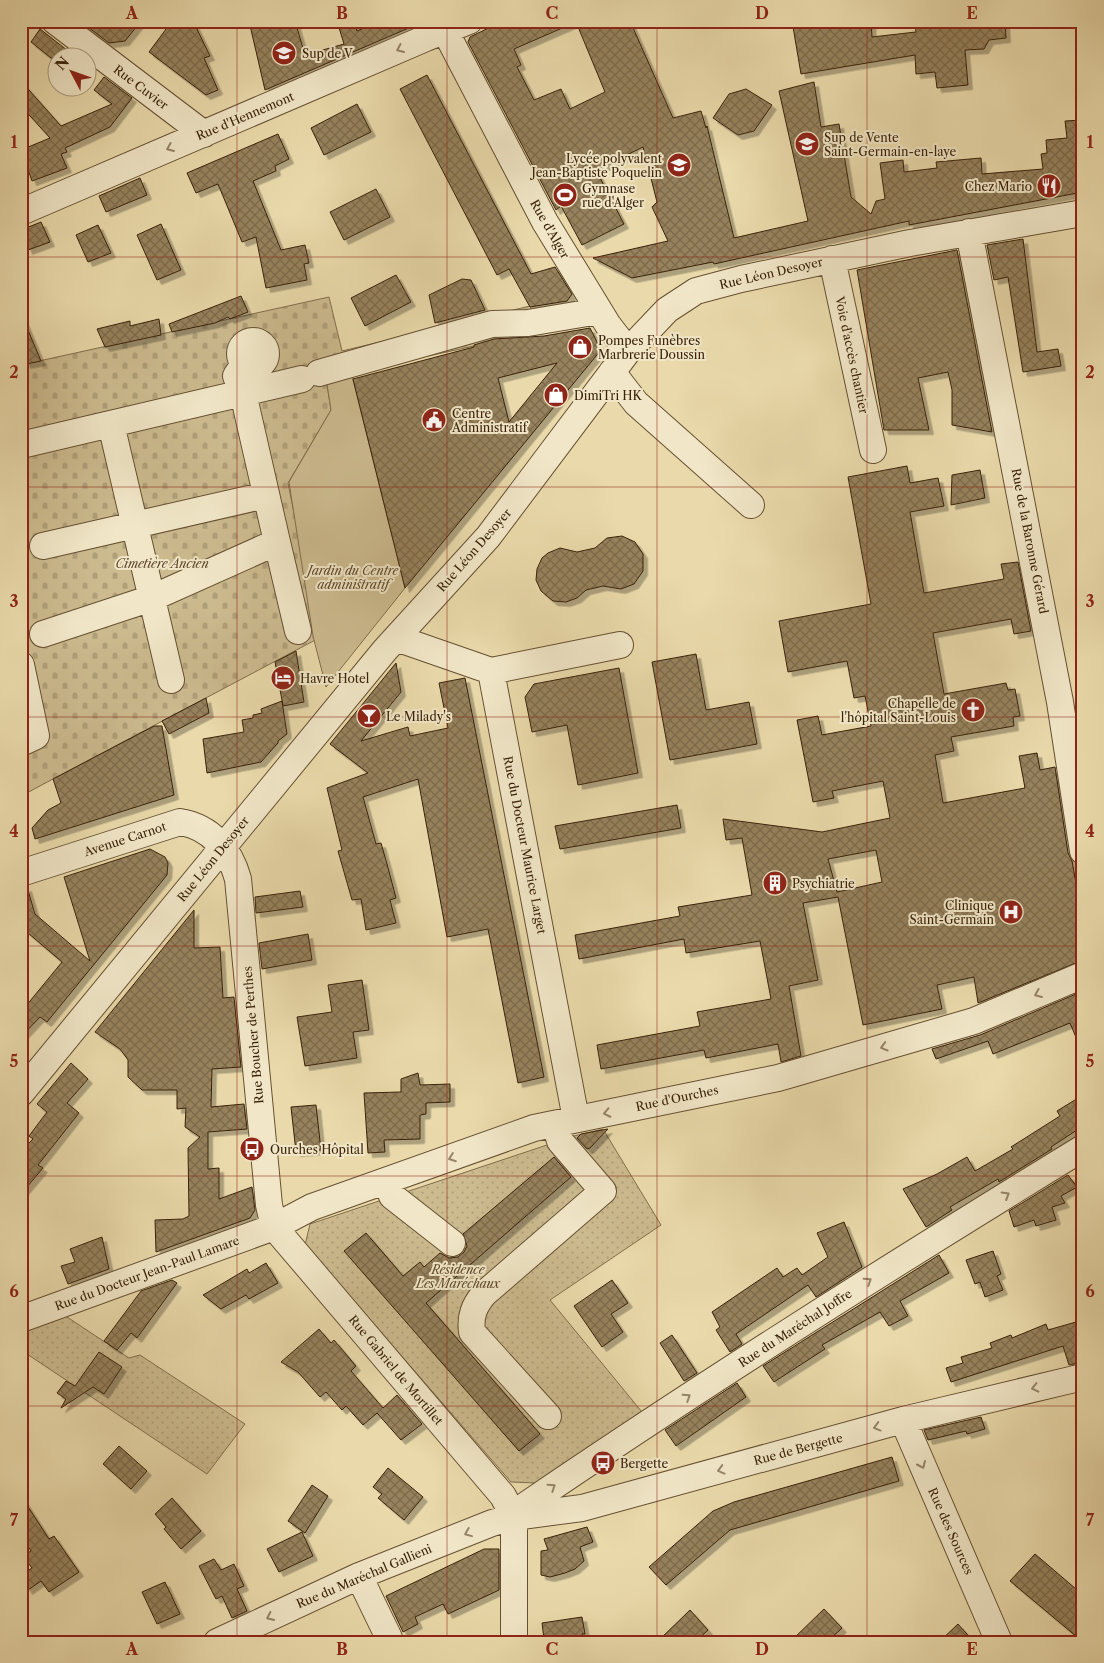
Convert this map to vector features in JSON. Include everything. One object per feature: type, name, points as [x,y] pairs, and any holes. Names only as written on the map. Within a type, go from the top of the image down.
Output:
[{"type":"street","name":"Rue Cuvier","points":[[55,21],[204,134]]},
{"type":"street","name":"Rue d'Hennemont","points":[[21,212],[426,38],[442,27],[469,21]]},
{"type":"street","name":"Rue d'Alger","points":[[442,27],[545,222],[599,311],[628,351]]},
{"type":"street","name":"Rue Léon Desoyer","points":[[21,1093],[396,638],[488,537],[628,351],[667,310],[696,291],[741,279],[969,232],[1083,213]]},
{"type":"street","name":"Rue de la Baronne Gérard","points":[[969,232],[1072,700],[1083,851]]},
{"type":"street","name":"Voie d'accès chantier","points":[[832,259],[873,450]]},
{"type":"street","points":[[21,445],[310,376],[492,324],[528,323],[599,311]]},
{"type":"street","points":[[244,364],[236,376],[243,393],[298,631]]},
{"type":"street","points":[[612,372],[636,403],[752,505]]},
{"type":"street","points":[[112,424],[171,680]]},
{"type":"street","points":[[43,546],[266,495]]},
{"type":"street","points":[[43,634],[152,598],[277,542]]},
{"type":"street","points":[[396,638],[491,670],[620,645]]},
{"type":"street","points":[[21,665],[36,736],[21,743]]},
{"type":"street","name":"Rue du Docteur Maurice Larget","points":[[491,670],[566,1122],[560,1141],[602,1191],[484,1294],[475,1306],[471,1321],[472,1332],[548,1416]]},
{"type":"street","name":"Avenue Carnot","points":[[21,873],[180,822],[195,824],[223,846]]},
{"type":"street","name":"Rue Boucher de Perthes","points":[[223,846],[233,862],[238,879],[269,1205],[274,1227]]},
{"type":"street","name":"Rue d'Ourches","points":[[274,1227],[312,1208],[534,1128],[778,1078],[974,1021],[1083,975]]},
{"type":"street","name":"Rue du Maréchal Joffre","points":[[514,1518],[533,1500],[738,1365],[929,1242],[1083,1148]]},
{"type":"street","points":[[387,1181],[392,1196],[452,1243]]},
{"type":"street","name":"Rue du Docteur Jean-Paul Lamare","points":[[21,1320],[274,1227]]},
{"type":"street","name":"Rue Gabriel de Mortillet","points":[[274,1227],[503,1496],[514,1518]]},
{"type":"street","name":"Rue de Bergette","points":[[514,1518],[582,1508],[903,1420],[1083,1377]]},
{"type":"street","name":"Rue des Sources","points":[[903,1420],[999,1642]]},
{"type":"street","points":[[514,1518],[514,1642]]},
{"type":"street","name":"Rue du Maréchal Gallieni","points":[[217,1642],[359,1576],[492,1523],[514,1518]]},
{"type":"street","points":[[359,1576],[389,1638],[388,1642]]},
{"type":"green space","name":"Cimetière Ancien","points":[[329,297],[342,351],[530,306],[533,312],[530,334],[326,378],[331,410],[288,483],[319,638],[21,796],[21,365]]},
{"type":"green space","name":"Jardin du Centre administratif","points":[[352,376],[405,588],[326,687],[313,636],[289,482],[331,410],[326,378]]},
{"type":"green space","name":"Résidence Les Maréchaux","points":[[603,1129],[661,1225],[550,1300],[642,1412],[536,1483],[511,1482],[305,1245],[310,1224],[574,1136]]},
{"type":"green space","points":[[64,1315],[129,1358],[140,1355],[245,1424],[207,1474],[21,1350],[21,1330]]},
{"type":"building","points":[[80,21],[141,21],[125,41],[109,43]]},
{"type":"building","points":[[172,21],[193,21],[210,56],[204,58],[218,90],[206,95],[149,52]]},
{"type":"building","points":[[249,21],[295,21],[305,55],[344,44],[337,21],[354,21],[357,31],[380,21],[425,21],[265,90]]},
{"type":"building","points":[[503,21],[630,21],[673,118],[701,111],[706,128],[707,126],[734,238],[808,221],[779,91],[814,82],[821,127],[839,124],[851,197],[871,214],[876,201],[885,199],[880,163],[903,160],[904,172],[937,168],[936,162],[981,158],[982,174],[1043,169],[1041,154],[1047,153],[1046,140],[1067,138],[1065,121],[1083,120],[1083,192],[909,225],[909,221],[714,264],[713,262],[632,278],[593,258],[668,241],[652,207],[657,202],[643,147],[596,170],[624,224],[582,245],[561,206],[556,210],[468,42],[470,37]],"holes":[[[576,22],[605,92],[570,109],[561,89],[534,100],[517,67],[521,65],[514,49]]]},
{"type":"building","points":[[792,21],[871,21],[872,37],[916,32],[915,21],[1005,21],[1006,38],[989,40],[984,49],[965,50],[968,85],[937,88],[935,72],[916,74],[915,55],[801,74]]},
{"type":"building","points":[[40,29],[64,48],[48,48],[48,56],[31,42]]},
{"type":"building","points":[[427,75],[531,274],[555,267],[572,294],[567,301],[530,307],[509,269],[497,275],[400,89]]},
{"type":"building","points":[[104,77],[132,98],[110,127],[65,148],[67,152],[61,154],[67,168],[32,181],[21,150],[50,138],[21,106],[21,81],[61,126],[112,104],[98,93],[98,85]]},
{"type":"building","points":[[746,89],[772,105],[754,131],[738,135],[713,118],[729,94]]},
{"type":"building","points":[[357,104],[371,132],[324,155],[311,128]]},
{"type":"building","points":[[278,134],[289,159],[275,166],[276,171],[253,181],[281,250],[305,245],[309,263],[304,264],[307,280],[266,288],[256,237],[242,242],[218,184],[196,193],[187,173]]},
{"type":"building","points":[[140,178],[147,195],[106,212],[99,196]]},
{"type":"building","points":[[376,189],[390,217],[344,240],[330,212]]},
{"type":"building","points":[[41,222],[50,242],[28,250],[21,230]]},
{"type":"building","points":[[161,224],[181,270],[157,280],[137,235]]},
{"type":"building","points":[[98,225],[111,253],[88,262],[76,235]]},
{"type":"building","points":[[1023,239],[1037,352],[1058,349],[1061,366],[1023,372],[1008,277],[994,280],[987,245]]},
{"type":"building","points":[[957,250],[992,432],[952,425],[952,390],[948,372],[918,378],[929,430],[884,430],[857,270]]},
{"type":"building","points":[[396,275],[411,302],[365,326],[351,298]]},
{"type":"building","points":[[462,279],[471,280],[485,310],[435,323],[429,295]]},
{"type":"building","points":[[241,296],[248,312],[230,319],[228,317],[215,323],[172,332],[169,324]]},
{"type":"building","points":[[23,318],[41,361],[26,364],[21,351],[21,319]]},
{"type":"building","points":[[159,319],[161,335],[105,347],[97,329],[130,321],[130,326]]},
{"type":"building","name":"Centre Administratif","points":[[590,328],[601,350],[405,588],[353,379],[474,347],[474,345],[494,339],[544,336]],"holes":[[[557,363],[509,422],[498,378]]]},
{"type":"building","points":[[907,466],[910,483],[938,478],[944,506],[910,512],[924,593],[1004,579],[1001,564],[1018,562],[1031,631],[1014,634],[1011,619],[933,633],[944,694],[1006,683],[1008,690],[1015,689],[1020,716],[1013,717],[1014,726],[951,737],[954,751],[935,755],[943,803],[1025,788],[1019,756],[1037,753],[1040,770],[1055,767],[1068,853],[1072,861],[1083,923],[1083,960],[978,1003],[974,977],[937,985],[942,1009],[863,1025],[838,897],[803,903],[818,980],[789,986],[801,1056],[781,1062],[778,1044],[706,1058],[704,1050],[601,1069],[597,1045],[700,1026],[697,1012],[771,999],[760,941],[686,953],[684,939],[579,959],[575,935],[680,916],[678,907],[752,895],[742,838],[726,840],[723,819],[822,832],[890,818],[883,781],[832,791],[834,798],[813,802],[797,720],[818,716],[822,735],[871,726],[865,696],[854,698],[847,661],[788,672],[779,621],[871,604],[848,477]],"holes":[[[876,850],[882,882],[837,892],[828,859]]]},
{"type":"building","points":[[980,470],[985,498],[951,505],[952,475]]},
{"type":"building","points":[[622,536],[635,542],[643,554],[643,571],[634,584],[621,589],[603,586],[586,590],[577,598],[566,602],[553,601],[541,591],[536,580],[537,569],[542,558],[548,553],[560,548],[577,552],[595,548],[607,538]]},
{"type":"building","name":"Havre Hotel","points":[[296,651],[304,702],[283,706],[275,662]]},
{"type":"building","points":[[696,654],[706,710],[749,702],[757,744],[670,760],[652,662]]},
{"type":"building","points":[[396,663],[401,692],[361,741],[408,727],[410,736],[448,728],[439,683],[465,678],[544,1077],[518,1083],[488,929],[447,937],[418,779],[363,797],[376,844],[381,843],[396,898],[390,900],[396,923],[366,930],[361,899],[352,900],[338,851],[342,850],[327,788],[368,773],[330,744]]},
{"type":"building","points":[[619,668],[638,773],[578,785],[567,725],[532,732],[525,697],[534,684]]},
{"type":"building","points":[[206,698],[209,713],[169,734],[162,721]]},
{"type":"building","points":[[282,701],[287,734],[278,741],[261,762],[207,773],[203,739],[244,732],[242,720],[253,718],[253,715],[262,713],[261,709]]},
{"type":"building","points":[[154,726],[162,726],[174,795],[35,839],[32,828],[48,810],[61,803],[53,779]]},
{"type":"building","points":[[677,805],[681,828],[560,849],[555,826]]},
{"type":"building","points":[[150,849],[165,857],[168,863],[167,875],[47,1022],[40,1017],[21,1037],[21,1012],[62,962],[21,927],[21,888],[27,887],[35,914],[90,961],[64,877]]},
{"type":"building","points":[[300,891],[303,907],[256,913],[255,897]]},
{"type":"building","points":[[194,910],[194,948],[220,947],[223,998],[234,997],[241,1067],[212,1069],[211,1107],[244,1104],[247,1129],[208,1132],[208,1169],[219,1168],[219,1199],[252,1187],[255,1210],[250,1218],[156,1252],[155,1220],[183,1219],[189,1216],[188,1148],[200,1137],[185,1127],[186,1108],[177,1109],[177,1090],[142,1090],[128,1077],[128,1060],[120,1049],[95,1032]]},
{"type":"building","points":[[308,934],[312,960],[262,969],[259,943]]},
{"type":"building","points":[[362,980],[369,1030],[353,1032],[357,1058],[305,1066],[297,1017],[332,1012],[328,985]]},
{"type":"building","points":[[1083,991],[1083,1054],[1070,1023],[993,1054],[988,1041],[936,1059],[932,1049],[980,1035]]},
{"type":"building","points":[[71,1063],[88,1079],[67,1103],[79,1113],[38,1165],[43,1168],[21,1194],[21,1151],[33,1139],[29,1136],[47,1112],[37,1104]]},
{"type":"building","points":[[418,1073],[420,1085],[450,1084],[450,1102],[426,1103],[426,1114],[420,1115],[420,1139],[384,1140],[385,1152],[368,1153],[364,1093],[401,1092],[401,1079]]},
{"type":"building","points":[[1083,1095],[1083,1126],[1051,1147],[1052,1149],[999,1182],[998,1179],[950,1207],[952,1210],[926,1227],[903,1189],[937,1174],[967,1157],[975,1171],[1013,1149],[1011,1147],[1060,1116],[1057,1111]]},
{"type":"building","points":[[316,1105],[321,1150],[296,1152],[291,1107]]},
{"type":"building","points":[[608,1129],[587,1149],[577,1138],[581,1134]]},
{"type":"building","points":[[554,1157],[571,1177],[426,1303],[540,1434],[519,1451],[344,1251],[366,1233],[403,1276],[420,1262],[424,1267],[440,1253],[449,1258],[458,1257],[467,1246],[463,1234]]},
{"type":"building","points":[[1068,1175],[1077,1187],[1061,1196],[1065,1203],[1052,1207],[1056,1220],[1036,1226],[1034,1220],[1014,1227],[1009,1211]]},
{"type":"building","points":[[844,1222],[862,1267],[816,1297],[808,1285],[736,1334],[742,1344],[730,1352],[716,1330],[720,1327],[712,1312],[777,1268],[783,1277],[797,1268],[802,1275],[828,1257],[817,1233]]},
{"type":"building","points":[[102,1237],[109,1269],[68,1284],[61,1266],[75,1262],[70,1249]]},
{"type":"building","points":[[993,1251],[1001,1274],[997,1276],[1003,1290],[985,1297],[980,1282],[975,1284],[966,1260]]},
{"type":"building","points":[[939,1255],[949,1273],[900,1301],[908,1316],[889,1326],[880,1312],[822,1345],[825,1349],[774,1382],[763,1366]]},
{"type":"building","points":[[266,1263],[278,1283],[249,1299],[246,1295],[221,1309],[203,1295],[247,1269],[249,1273]]},
{"type":"building","points":[[172,1280],[177,1283],[137,1338],[131,1333],[117,1350],[104,1341],[141,1291]]},
{"type":"building","points":[[612,1280],[628,1303],[611,1314],[623,1332],[602,1347],[574,1306]]},
{"type":"building","points":[[1083,1320],[1083,1362],[1069,1365],[1063,1346],[951,1382],[946,1368],[963,1363],[961,1357],[992,1348],[990,1343],[1011,1335],[1012,1338],[1046,1324],[1048,1330]]},
{"type":"building","points":[[319,1329],[331,1343],[334,1340],[356,1366],[351,1371],[383,1408],[397,1395],[422,1424],[401,1440],[377,1413],[363,1425],[346,1406],[342,1410],[326,1392],[320,1397],[298,1372],[281,1362]]},
{"type":"building","points":[[672,1335],[697,1373],[684,1381],[660,1343]]},
{"type":"building","points":[[99,1352],[122,1367],[104,1394],[93,1387],[61,1408],[66,1399],[57,1393],[66,1381],[75,1386]]},
{"type":"building","points":[[737,1383],[746,1397],[676,1446],[665,1430]]},
{"type":"building","points":[[981,1417],[985,1429],[967,1434],[966,1431],[928,1440],[924,1430]]},
{"type":"building","points":[[119,1446],[147,1471],[131,1489],[103,1464]]},
{"type":"building","points":[[892,1457],[899,1481],[730,1530],[666,1585],[649,1567],[713,1511],[734,1502]]},
{"type":"building","points":[[388,1468],[423,1497],[404,1520],[378,1498],[382,1494],[373,1487]]},
{"type":"building","points":[[312,1485],[328,1496],[305,1533],[288,1521]]},
{"type":"building","points":[[21,1496],[49,1539],[54,1536],[79,1572],[49,1592],[41,1581],[28,1590],[21,1579],[21,1575],[32,1568],[23,1556],[31,1551],[21,1536]]},
{"type":"building","points":[[172,1498],[201,1531],[181,1549],[164,1529],[166,1527],[155,1514]]},
{"type":"building","points":[[587,1527],[593,1542],[580,1547],[584,1561],[575,1569],[565,1573],[550,1577],[541,1575],[541,1551],[548,1550],[544,1539]]},
{"type":"building","points":[[302,1532],[313,1556],[279,1572],[267,1549]]},
{"type":"building","points":[[484,1549],[499,1549],[499,1590],[448,1614],[443,1604],[415,1617],[418,1624],[403,1632],[386,1596]]},
{"type":"building","points":[[1035,1554],[1083,1595],[1083,1642],[1010,1581]]},
{"type":"building","points":[[214,1559],[221,1570],[234,1564],[244,1586],[237,1589],[247,1611],[232,1618],[222,1596],[216,1599],[199,1566]]},
{"type":"building","points":[[165,1582],[180,1614],[157,1624],[142,1592]]},
{"type":"building","points":[[824,1609],[842,1628],[827,1642],[790,1642]]},
{"type":"building","points":[[690,1610],[708,1630],[695,1642],[657,1642]]},
{"type":"building","points":[[582,1617],[585,1634],[582,1634],[583,1642],[552,1642],[551,1638],[544,1639],[542,1623]]},
{"type":"building","points":[[958,1624],[974,1642],[939,1642]]},
{"type":"place","name":"Sup de V","points":[[284,53]]},
{"type":"place","name":"Sup de Vente Saint-Germain-en-laye","points":[[807,144]]},
{"type":"place","name":"Lycée polyvalent Jean-Baptiste Poquelin","points":[[679,165]]},
{"type":"place","name":"Chez Mario","points":[[1049,186]]},
{"type":"place","name":"Gymnase rue d'Alger","points":[[565,195]]},
{"type":"place","name":"Pompes Funèbres Marbrerie Doussin","points":[[580,347]]},
{"type":"place","name":"DimiTri HK","points":[[556,395]]},
{"type":"place","name":"Centre Administratif","points":[[434,420]]},
{"type":"place","name":"Havre Hotel","points":[[283,678]]},
{"type":"place","name":"Chapelle de l'hôpital Saint-Louis","points":[[973,710]]},
{"type":"place","name":"Le Milady's","points":[[369,716]]},
{"type":"place","name":"Psychiatrie","points":[[775,883]]},
{"type":"place","name":"Clinique Saint-Germain","points":[[1011,912]]},
{"type":"place","name":"Ourches Hôpital","points":[[252,1149]]},
{"type":"place","name":"Bergette","points":[[603,1463]]}]
